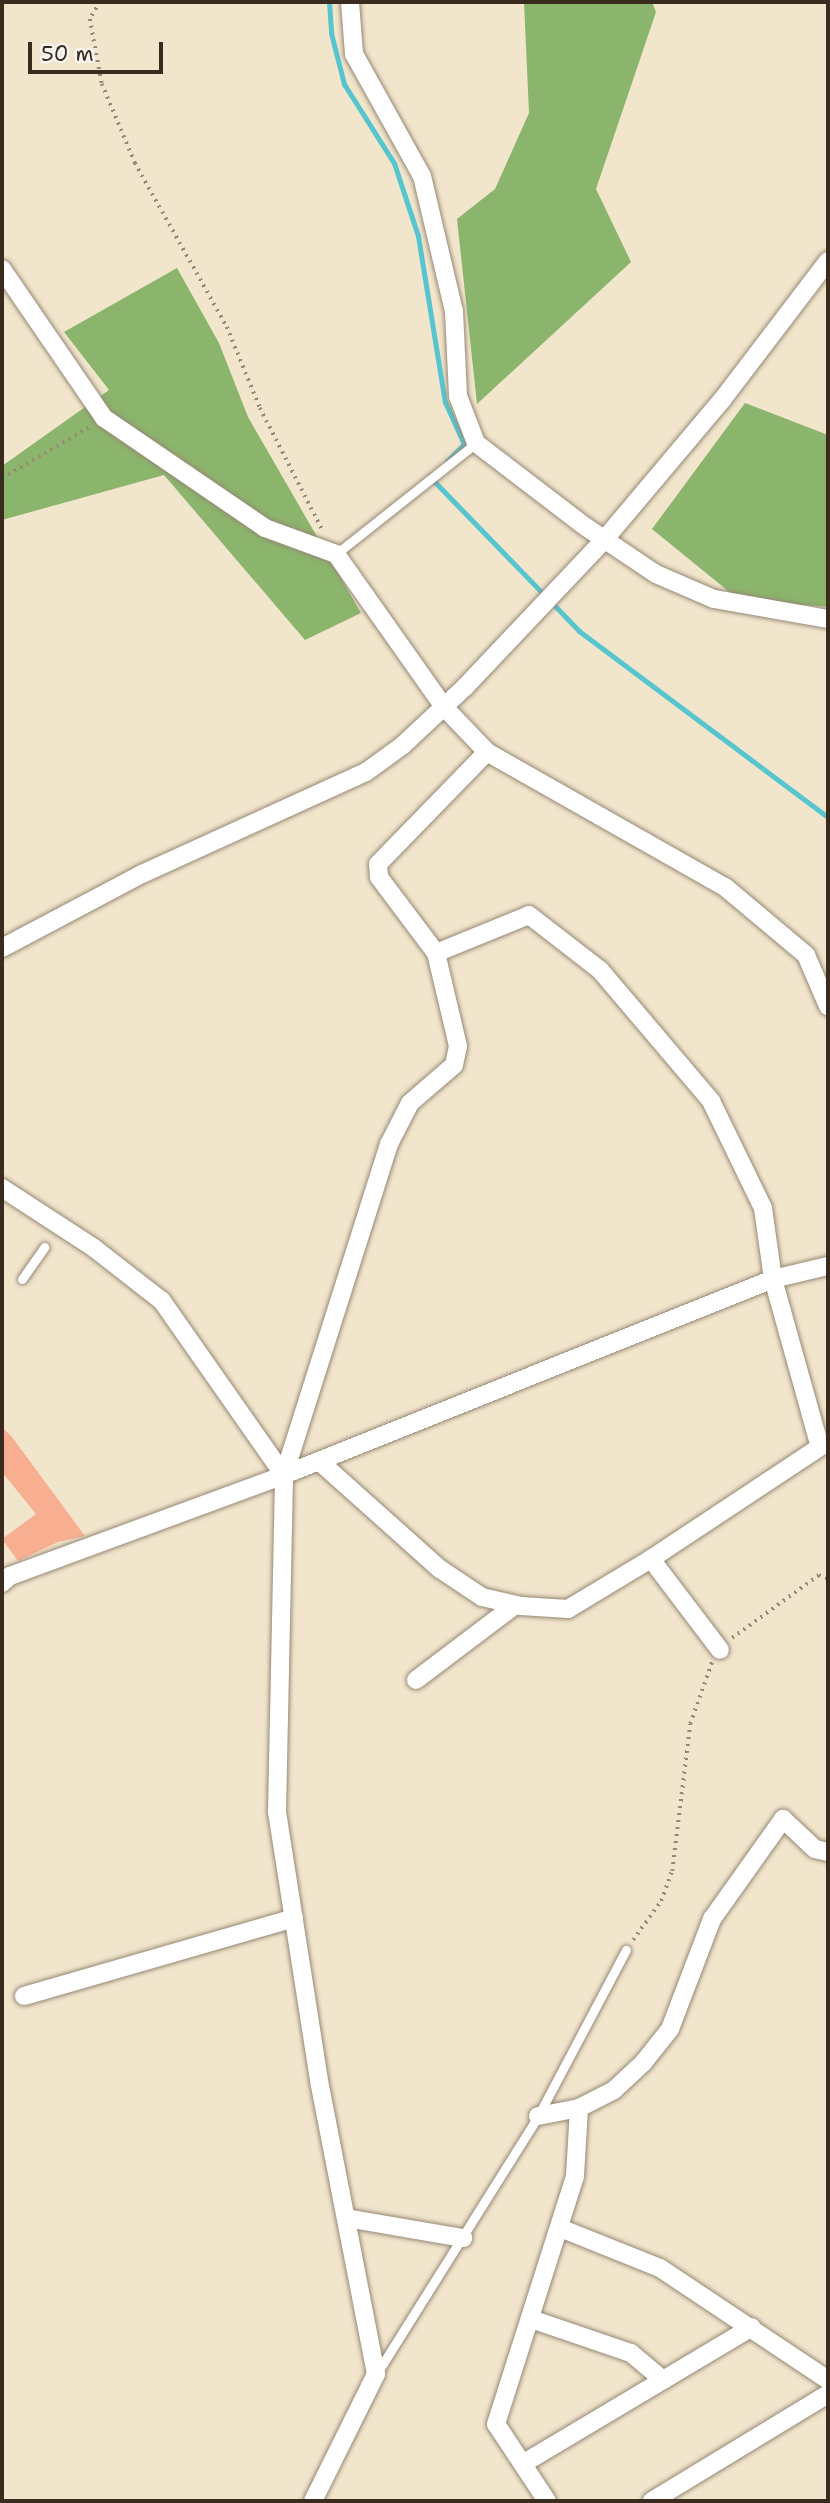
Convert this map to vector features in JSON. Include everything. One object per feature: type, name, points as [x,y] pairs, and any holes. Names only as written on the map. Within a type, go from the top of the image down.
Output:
[{"type":"street","points":[[350,2],[354,54],[422,176],[454,311],[458,396],[476,443],[604,540],[656,574],[714,599],[828,619]]},
{"type":"street","points":[[2,947],[142,874],[366,772],[444,706],[604,540],[722,400],[828,261]]},
{"type":"street","points":[[2,269],[104,418],[265,528],[336,554],[444,706],[487,752],[724,887],[806,955],[828,1006]]},
{"type":"street","points":[[313,2501],[376,2374],[346,2218],[277,1812],[284,1475],[389,1144],[410,1103],[454,1065],[458,1045],[436,953],[379,877],[378,864],[487,752]]},
{"type":"street","points":[[319,1461],[440,1569],[482,1597],[515,1605],[568,1609],[652,1559],[820,1447],[773,1279],[763,1208],[711,1101],[600,970],[529,915],[436,953]]},
{"type":"street","points":[[2,1188],[94,1248],[162,1301],[284,1475]]},
{"type":"street","points":[[2,1583],[10,1576],[284,1475],[773,1279],[828,1266]]},
{"type":"street","points":[[652,1559],[720,1650]]},
{"type":"street","points":[[416,1680],[515,1605]]},
{"type":"street","points":[[538,2116],[579,2108],[614,2090],[643,2063],[670,2029],[712,1919],[783,1819],[815,1849],[828,1852]]},
{"type":"street","points":[[24,1996],[294,1918]]},
{"type":"street","points":[[547,2501],[496,2424],[575,2176],[579,2108]]},
{"type":"street","points":[[346,2218],[463,2238]]},
{"type":"street","points":[[560,2228],[660,2268],[828,2380]]},
{"type":"street","points":[[531,2319],[631,2353],[663,2381]]},
{"type":"street","points":[[524,2463],[752,2327]]},
{"type":"street","points":[[652,2501],[828,2394]]},
{"type":"lane","points":[[336,554],[476,443]]},
{"type":"lane","points":[[22,1279],[44,1247]]},
{"type":"lane","points":[[376,2374],[538,2116],[626,1950]]},
{"type":"path","points":[[100,2],[90,19],[102,84],[135,163],[227,327],[260,408],[336,554]]},
{"type":"path","points":[[2,478],[104,418]]},
{"type":"path","points":[[626,1950],[661,1901],[672,1871],[690,1724],[720,1650],[743,1626],[819,1575],[828,1579]]},
{"type":"green space","points":[[524,2],[652,2],[656,12],[596,189],[631,262],[477,404],[457,219],[495,189],[529,113]]},
{"type":"green space","points":[[177,268],[219,343],[248,417],[361,613],[305,640],[164,475],[2,520],[2,466],[109,390],[64,332]]},
{"type":"green space","points":[[745,403],[828,435],[828,607],[738,599],[652,529]]},
{"type":"building","points":[[2,1427],[85,1536],[58,1542],[18,1561],[2,1539],[36,1514],[2,1472]]},
{"type":"waterway","points":[[329,2],[331,33],[344,84],[394,163],[418,236],[445,402],[464,444],[447,461]]},
{"type":"waterway","points":[[430,477],[579,631],[828,817]]}]
